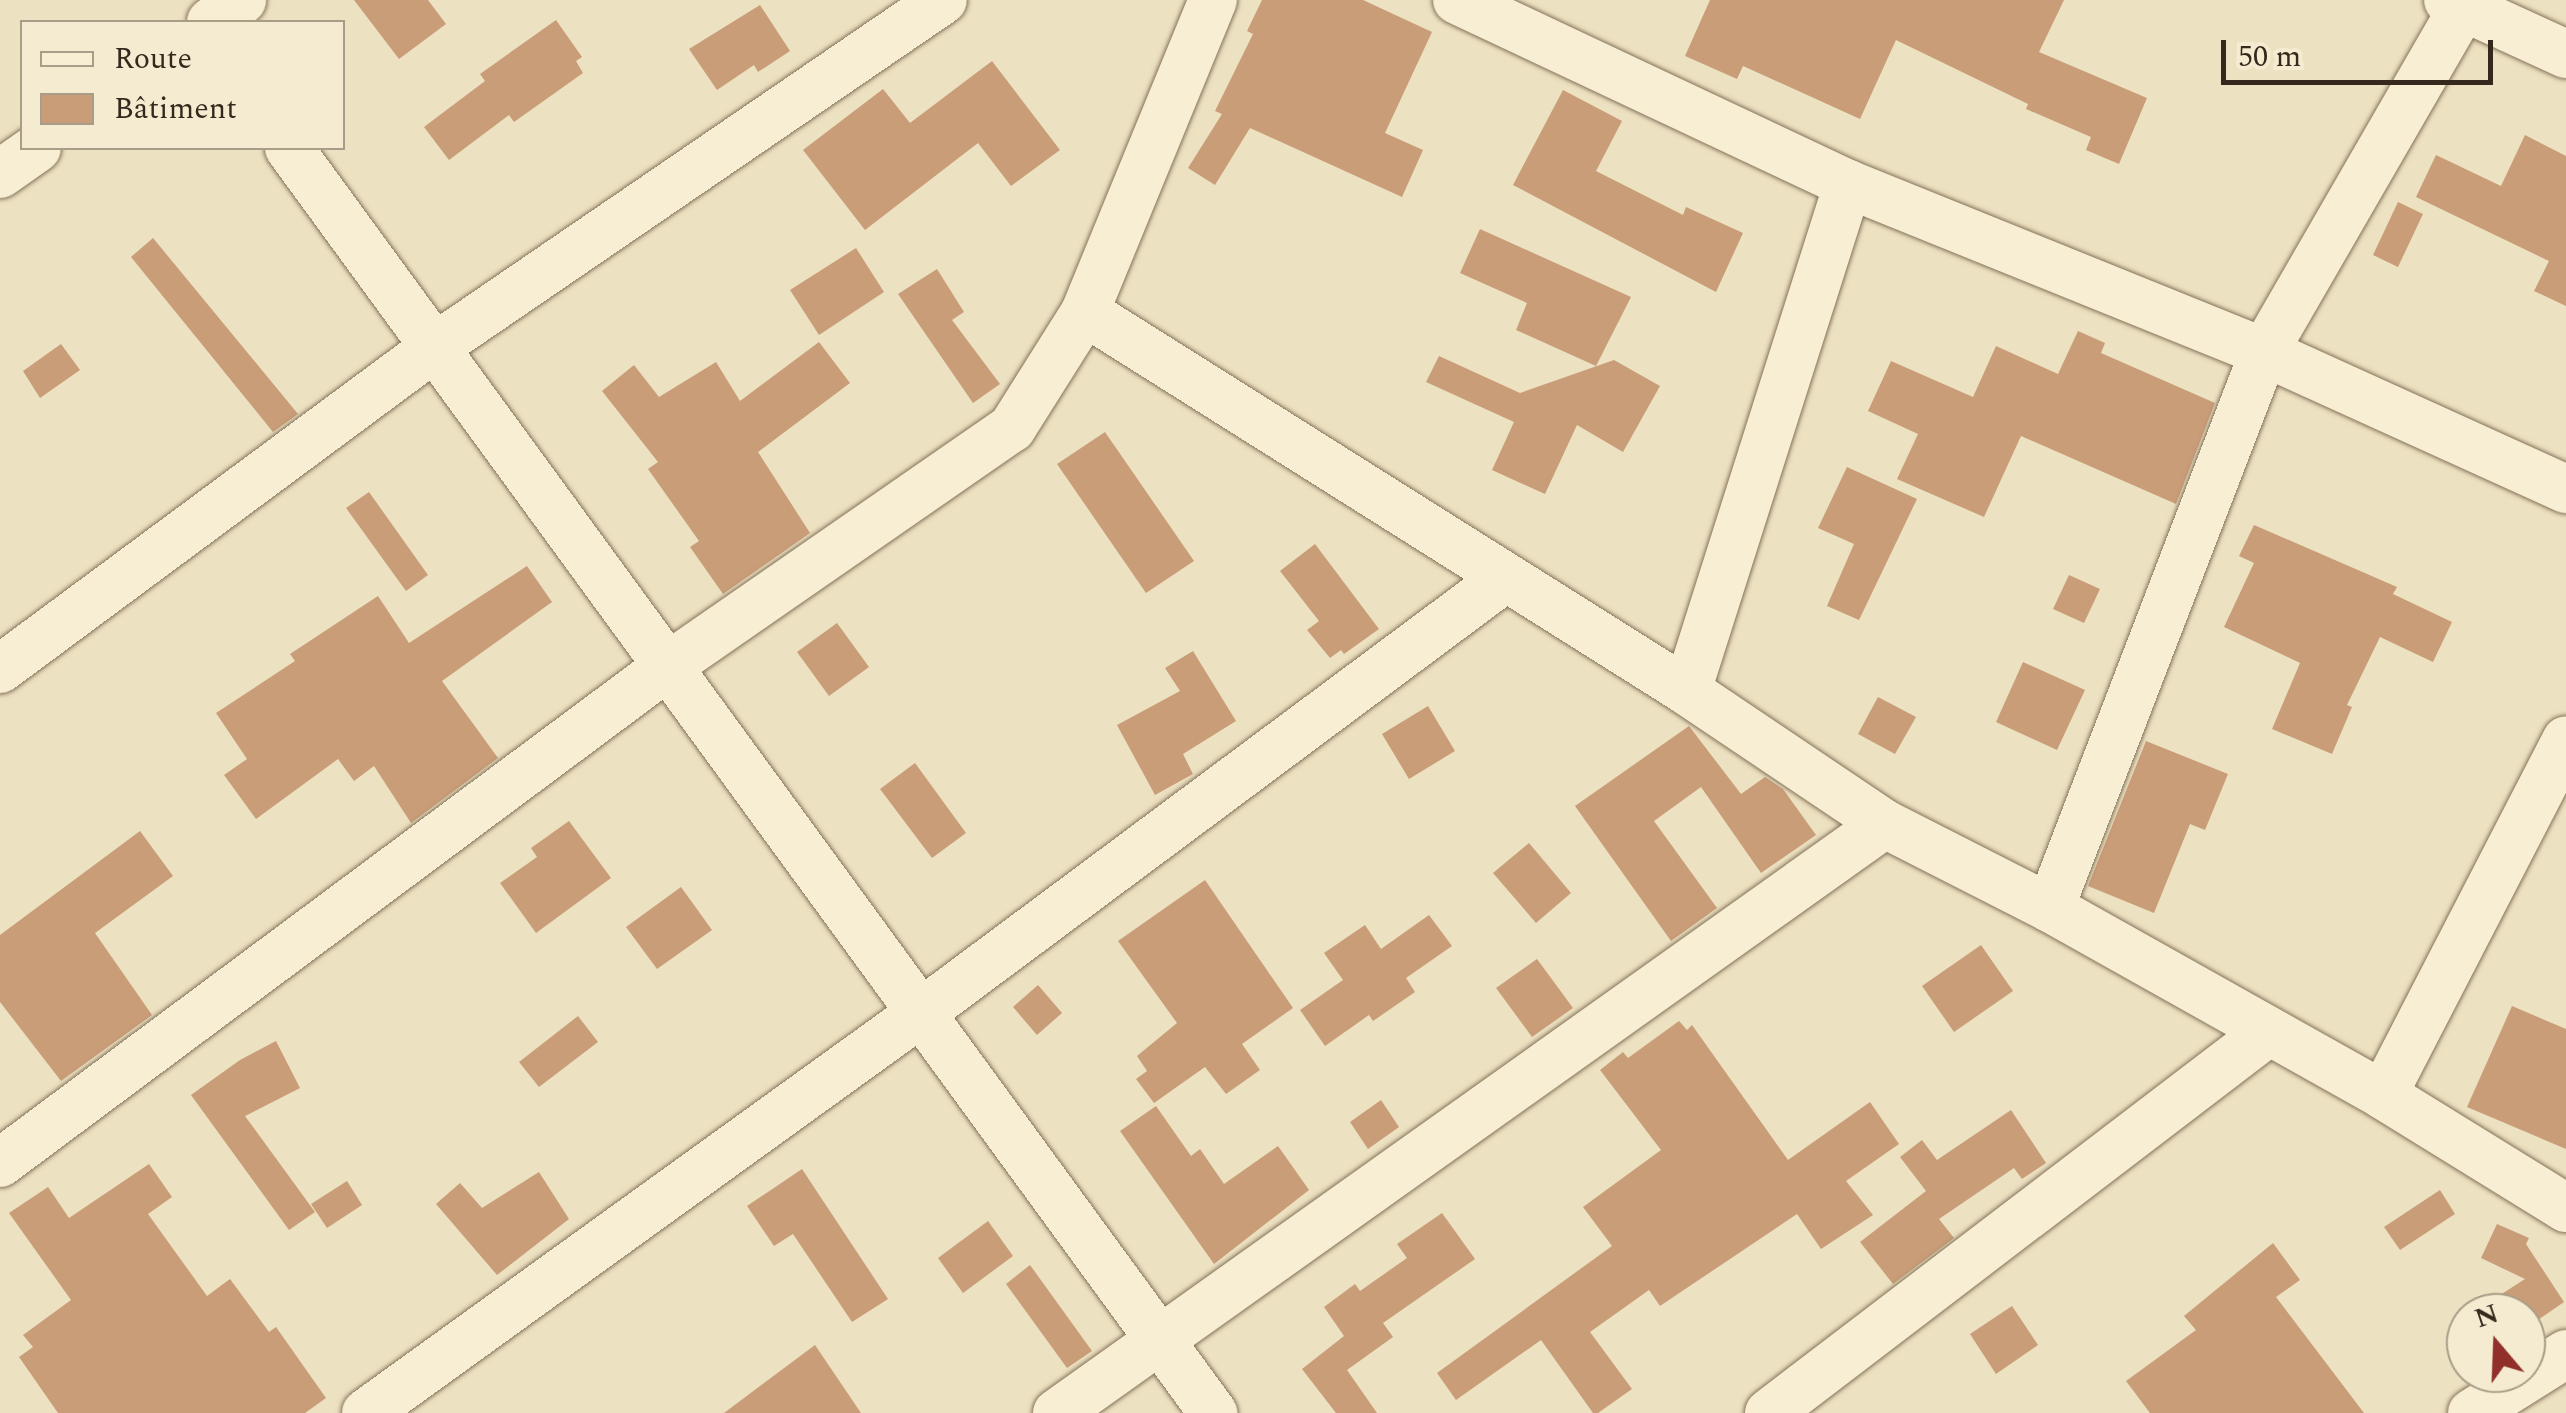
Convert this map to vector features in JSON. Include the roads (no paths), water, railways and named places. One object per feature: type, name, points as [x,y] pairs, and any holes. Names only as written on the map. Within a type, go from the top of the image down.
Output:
[{"type":"street","points":[[215,20],[242,0]]},
{"type":"street","points":[[0,669],[435,347],[943,0]]},
{"type":"street","points":[[0,1163],[668,666],[1012,428],[1085,312],[1212,0]]},
{"type":"street","points":[[1458,0],[1515,12],[1848,184],[2264,352],[2566,488]]},
{"type":"street","points":[[2050,908],[2264,352],[2459,3],[2566,54]]},
{"type":"street","points":[[0,174],[34,150]]},
{"type":"street","points":[[291,150],[1212,1413]]},
{"type":"street","points":[[1688,691],[1848,184]]},
{"type":"street","points":[[1085,312],[1504,579],[1688,691],[1885,824],[2050,908],[2383,1095],[2566,1208]]},
{"type":"street","points":[[366,1413],[922,1012],[1504,579]]},
{"type":"street","points":[[2383,1095],[2566,740]]},
{"type":"street","points":[[1056,1413],[1885,824]]},
{"type":"street","points":[[1769,1413],[2267,1033]]},
{"type":"street","points":[[2472,1413],[2566,1354]]}]
